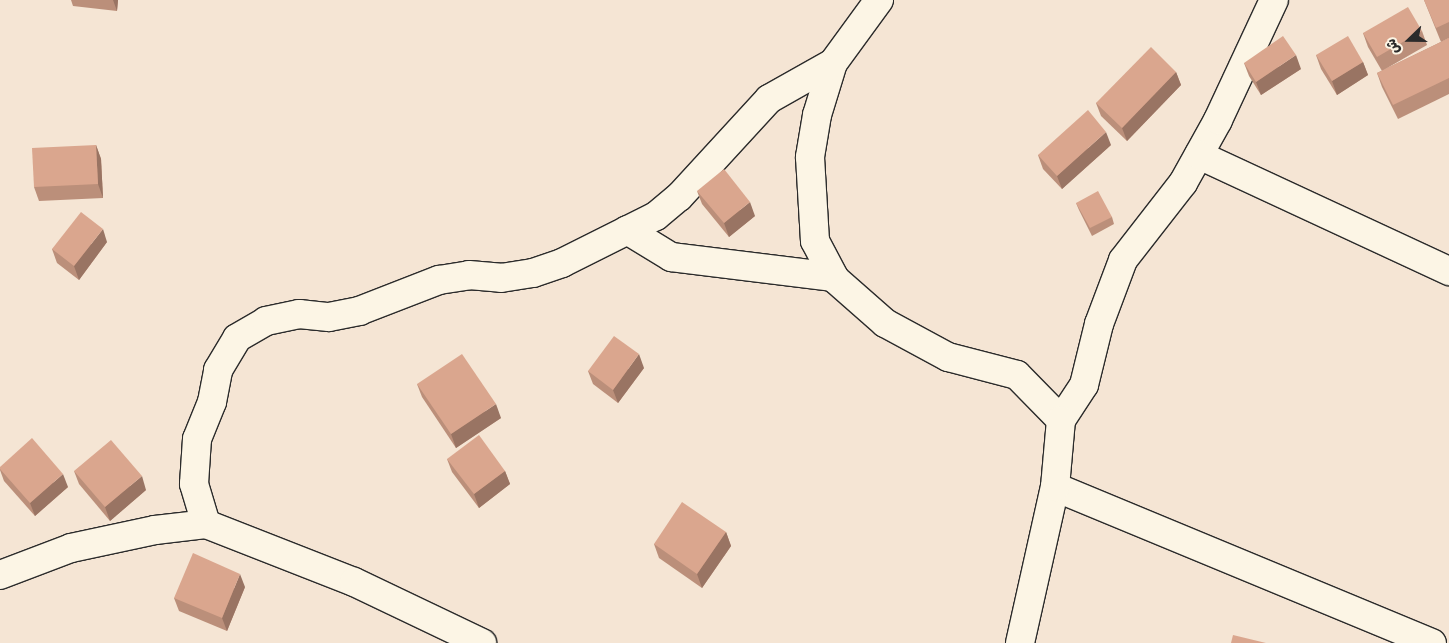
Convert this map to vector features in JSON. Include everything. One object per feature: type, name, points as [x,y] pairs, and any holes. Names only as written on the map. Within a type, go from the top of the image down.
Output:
[{"type":"street","points":[[880,0],[833,63],[817,115],[810,166],[815,241],[834,277],[885,323],[948,357],[1017,375],[1061,420]]},
{"type":"street","points":[[1020,643],[1055,487],[1061,420],[1084,384],[1098,324],[1123,260],[1183,183],[1274,0]]},
{"type":"street","points":[[206,524],[194,484],[197,439],[212,402],[218,370],[237,338],[266,321],[299,314],[329,317],[359,311],[440,280],[469,275],[501,278],[533,273],[562,263],[656,216],[680,197],[769,99],[833,63]]},
{"type":"street","points":[[1199,154],[1449,271]]},
{"type":"street","points":[[627,230],[671,257],[834,277]]},
{"type":"street","points":[[1055,487],[1432,643]]},
{"type":"street","points":[[0,575],[71,548],[155,530],[206,524],[354,582],[482,643]]},
{"type":"building","points":[[1424,0],[1449,0],[1449,22],[1436,28]]},
{"type":"building","points":[[1408,7],[1422,31],[1377,57],[1363,33]]},
{"type":"building","points":[[1283,36],[1296,55],[1256,82],[1244,63]]},
{"type":"building","points":[[1348,36],[1363,62],[1332,81],[1316,55]]},
{"type":"building","points":[[1449,38],[1449,78],[1393,105],[1377,73]]},
{"type":"building","points":[[1151,47],[1176,72],[1122,128],[1096,103]]},
{"type":"building","points":[[1088,110],[1106,132],[1057,176],[1038,155]]},
{"type":"building","points":[[96,145],[98,184],[34,187],[32,148]]},
{"type":"building","points":[[724,169],[750,202],[724,223],[697,191]]},
{"type":"building","points":[[1098,191],[1112,217],[1090,228],[1076,203]]},
{"type":"building","points":[[81,212],[103,229],[74,266],[52,249]]},
{"type":"building","points":[[614,336],[639,354],[613,390],[588,371]]},
{"type":"building","points":[[462,354],[496,404],[451,434],[417,384]]},
{"type":"building","points":[[479,435],[505,471],[474,494],[447,459]]},
{"type":"building","points":[[32,438],[63,474],[30,503],[0,467]]},
{"type":"building","points":[[111,440],[142,476],[105,507],[74,471]]},
{"type":"building","points":[[682,502],[726,532],[697,574],[654,544]]},
{"type":"building","points":[[193,553],[240,574],[222,618],[174,598]]},
{"type":"building","points":[[1233,635],[1266,643],[1231,643]]}]
